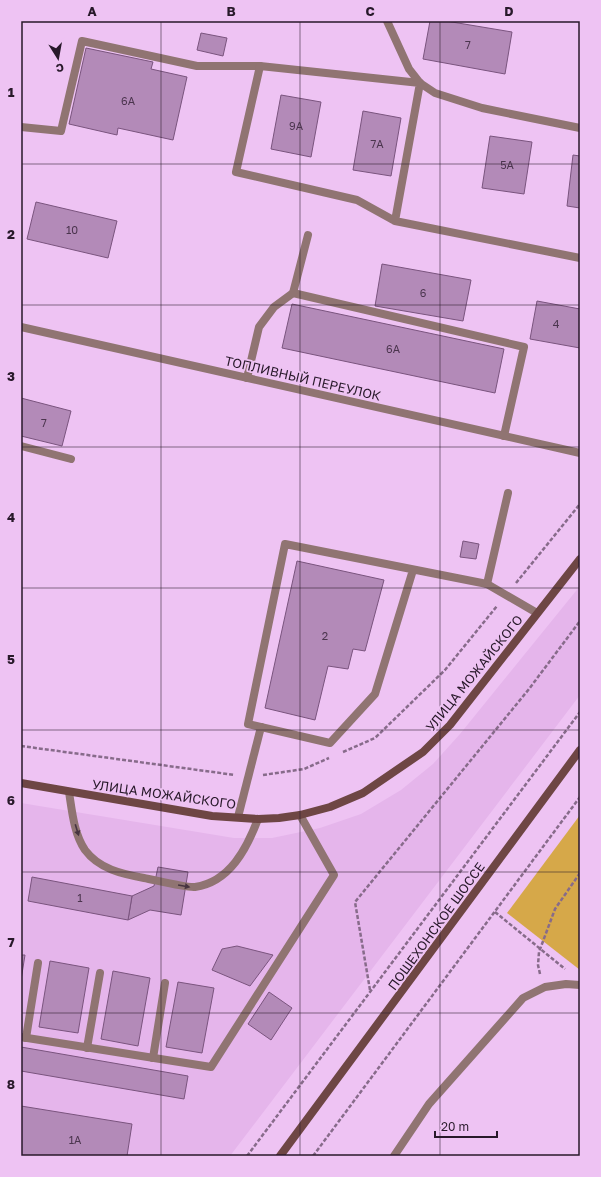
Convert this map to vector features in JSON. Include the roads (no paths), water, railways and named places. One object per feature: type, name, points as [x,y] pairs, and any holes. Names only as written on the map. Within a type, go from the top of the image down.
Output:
[{"type":"main road","name":"УЛИЦА МОЖАЙСКОГО","points":[[21,783],[212,816],[258,819],[280,818],[330,807],[363,793],[423,752],[450,725],[580,559]]},
{"type":"main road","name":"ПОШЕХОНСКОЕ ШОССЕ","points":[[280,1156],[580,750]]},
{"type":"street","points":[[386,21],[409,69],[420,83],[435,93],[482,108],[580,128]]},
{"type":"street","points":[[21,128],[61,131],[82,41],[197,66],[260,66],[420,83]]},
{"type":"street","points":[[260,66],[236,172],[357,200],[394,221],[580,258]]},
{"type":"street","points":[[394,221],[420,83]]},
{"type":"street","points":[[247,378],[259,327],[274,307],[293,293],[308,235]]},
{"type":"street","points":[[293,293],[524,347],[504,436]]},
{"type":"street","name":"ТОПЛИВНЫЙ ПЕРЕУЛОК","points":[[21,327],[580,453]]},
{"type":"street","points":[[21,446],[72,459]]},
{"type":"street","points":[[487,584],[508,493]]},
{"type":"street","points":[[413,570],[375,694],[330,743],[248,724],[285,544],[487,584],[537,614]]},
{"type":"street","points":[[238,817],[261,727]]},
{"type":"street","points":[[68,792],[72,814],[85,850],[100,865],[125,875],[194,887],[210,883],[226,873],[242,855],[252,836],[258,819]]},
{"type":"street","points":[[38,963],[24,1038],[211,1067],[334,875],[300,814]]},
{"type":"street","points":[[87,1048],[100,974]]},
{"type":"street","points":[[153,1058],[165,983]]},
{"type":"street","points":[[394,1156],[429,1104],[523,998],[545,987],[566,984],[580,985]]}]
